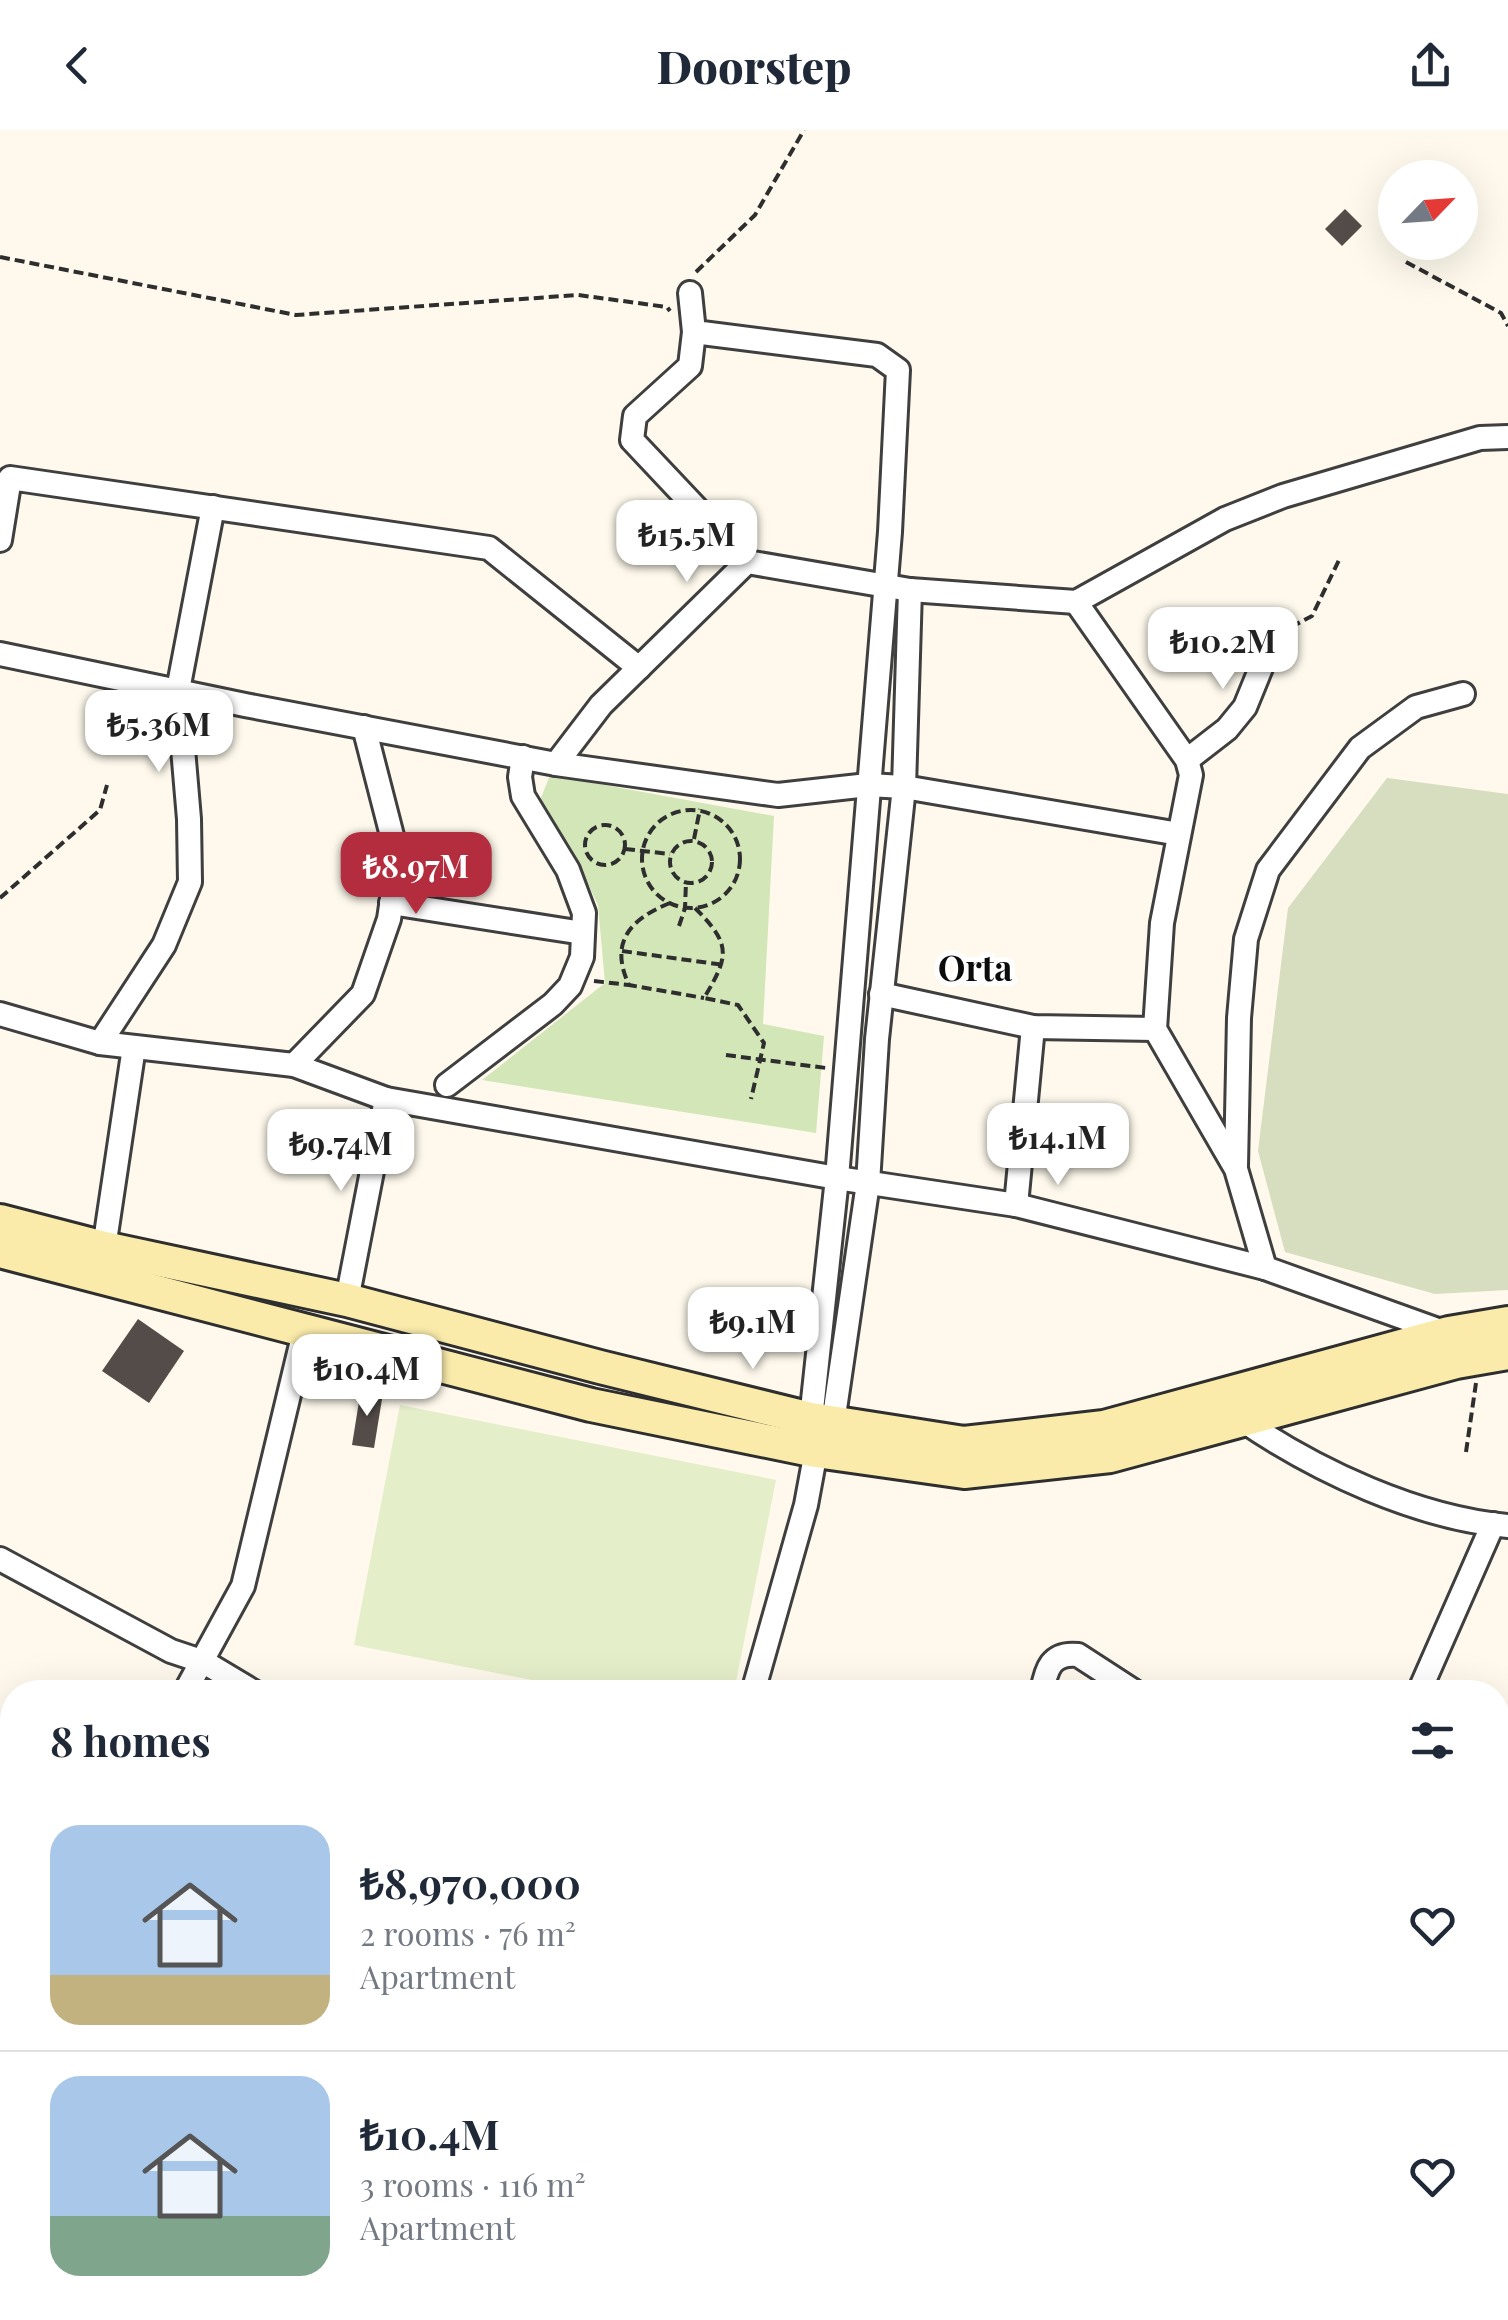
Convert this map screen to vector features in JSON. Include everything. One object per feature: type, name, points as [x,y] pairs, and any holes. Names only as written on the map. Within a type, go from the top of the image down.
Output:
[{"type":"street","points":[[690,293],[690,366],[635,416],[632,440],[747,562],[910,590],[1076,602],[1225,519],[1283,496],[1480,438],[1508,437]]},
{"type":"street","points":[[693,341],[877,355],[898,370],[820,1431]]},
{"type":"street","points":[[0,540],[5,477],[489,548],[639,668]]},
{"type":"street","points":[[100,1043],[164,945],[190,882],[178,690],[213,507]]},
{"type":"street","points":[[556,764],[602,705],[747,562]]},
{"type":"street","points":[[756,1680],[806,1505],[868,1183],[882,994],[904,787],[910,590]]},
{"type":"street","points":[[1076,602],[1187,760],[1191,776],[1162,923],[1155,1029],[1236,1170],[1264,1268]]},
{"type":"street","points":[[1187,760],[1227,729],[1246,707],[1274,636]]},
{"type":"street","points":[[0,654],[556,764],[778,795],[868,785],[904,787],[1179,834]]},
{"type":"street","points":[[1236,1170],[1239,1018],[1246,939],[1268,870],[1360,748],[1416,706],[1463,694]]},
{"type":"street","points":[[294,1065],[363,994],[391,903],[398,859],[364,727]]},
{"type":"street","points":[[447,1085],[554,1004],[574,979],[582,957],[584,913],[568,870],[523,796],[523,758]]},
{"type":"street","points":[[391,903],[584,933]]},
{"type":"street","points":[[882,994],[1033,1027],[1155,1029]]},
{"type":"street","points":[[0,1014],[100,1043],[294,1065],[386,1099],[837,1178],[1016,1204],[1264,1268],[1473,1352]]},
{"type":"street","points":[[1016,1204],[1033,1027]]},
{"type":"street","points":[[104,1248],[134,1047]]},
{"type":"street","points":[[346,1300],[386,1099]]},
{"type":"street","points":[[0,1221],[104,1248],[346,1300],[964,1472],[1110,1456],[1242,1420],[1473,1352],[1508,1323]]},
{"type":"street","points":[[0,1251],[591,1405],[964,1443],[1104,1427],[1473,1352]]},
{"type":"street","points":[[193,1680],[243,1586],[305,1328]]},
{"type":"street","points":[[1242,1420],[1284,1448],[1366,1486],[1408,1502],[1501,1525],[1425,1680]]},
{"type":"street","points":[[0,1559],[171,1651],[204,1662],[234,1680]]},
{"type":"street","points":[[1045,1680],[1049,1665],[1059,1656],[1072,1654],[1117,1680]]},
{"type":"path","points":[[690,293],[687,280],[755,215],[804,130]]},
{"type":"path","points":[[0,257],[296,315],[578,296],[667,307],[693,341]]},
{"type":"path","points":[[1406,262],[1500,312],[1508,326]]},
{"type":"path","points":[[1274,636],[1312,616],[1339,560]]},
{"type":"path","points":[[0,898],[100,810],[108,785]]},
{"type":"path","points":[[694,841],[700,810]]},
{"type":"path","points":[[700,810],[721,818],[733,831],[740,846],[741,864],[737,879],[716,902],[685,908],[657,894],[642,866],[642,850],[658,821],[673,812],[700,810]]},
{"type":"path","points":[[609,825],[623,836],[625,849],[619,860],[601,864],[589,858],[586,838],[595,828],[609,825]]},
{"type":"path","points":[[680,926],[686,882],[671,868],[671,854],[680,844],[694,841],[710,852],[711,865],[700,880],[686,882]]},
{"type":"path","points":[[625,849],[671,854]]},
{"type":"path","points":[[630,985],[622,970],[626,932],[644,914],[670,903]]},
{"type":"path","points":[[695,908],[712,924],[722,946],[724,964],[704,998]]},
{"type":"path","points":[[622,950],[724,964]]},
{"type":"path","points":[[574,979],[738,1005],[764,1043],[751,1099]]},
{"type":"path","points":[[726,1055],[846,1070]]},
{"type":"path","points":[[1466,1452],[1473,1352]]},
{"type":"green space","points":[[550,775],[774,816],[763,1024],[824,1036],[816,1133],[482,1080],[605,983],[598,905],[571,848],[539,803]]},
{"type":"green space","points":[[1387,778],[1508,794],[1508,1290],[1435,1294],[1285,1252],[1258,1151],[1288,908]]},
{"type":"green space","points":[[400,1405],[776,1480],[736,1680],[532,1680],[354,1645]]},
{"type":"building","points":[[1345,209],[1362,226],[1342,246],[1325,229]]},
{"type":"building","points":[[138,1319],[184,1351],[149,1403],[102,1371]]},
{"type":"building","points":[[361,1389],[383,1393],[374,1448],[352,1445]]},
{"type":"district","name":"Orta","points":[[975,966]]}]
